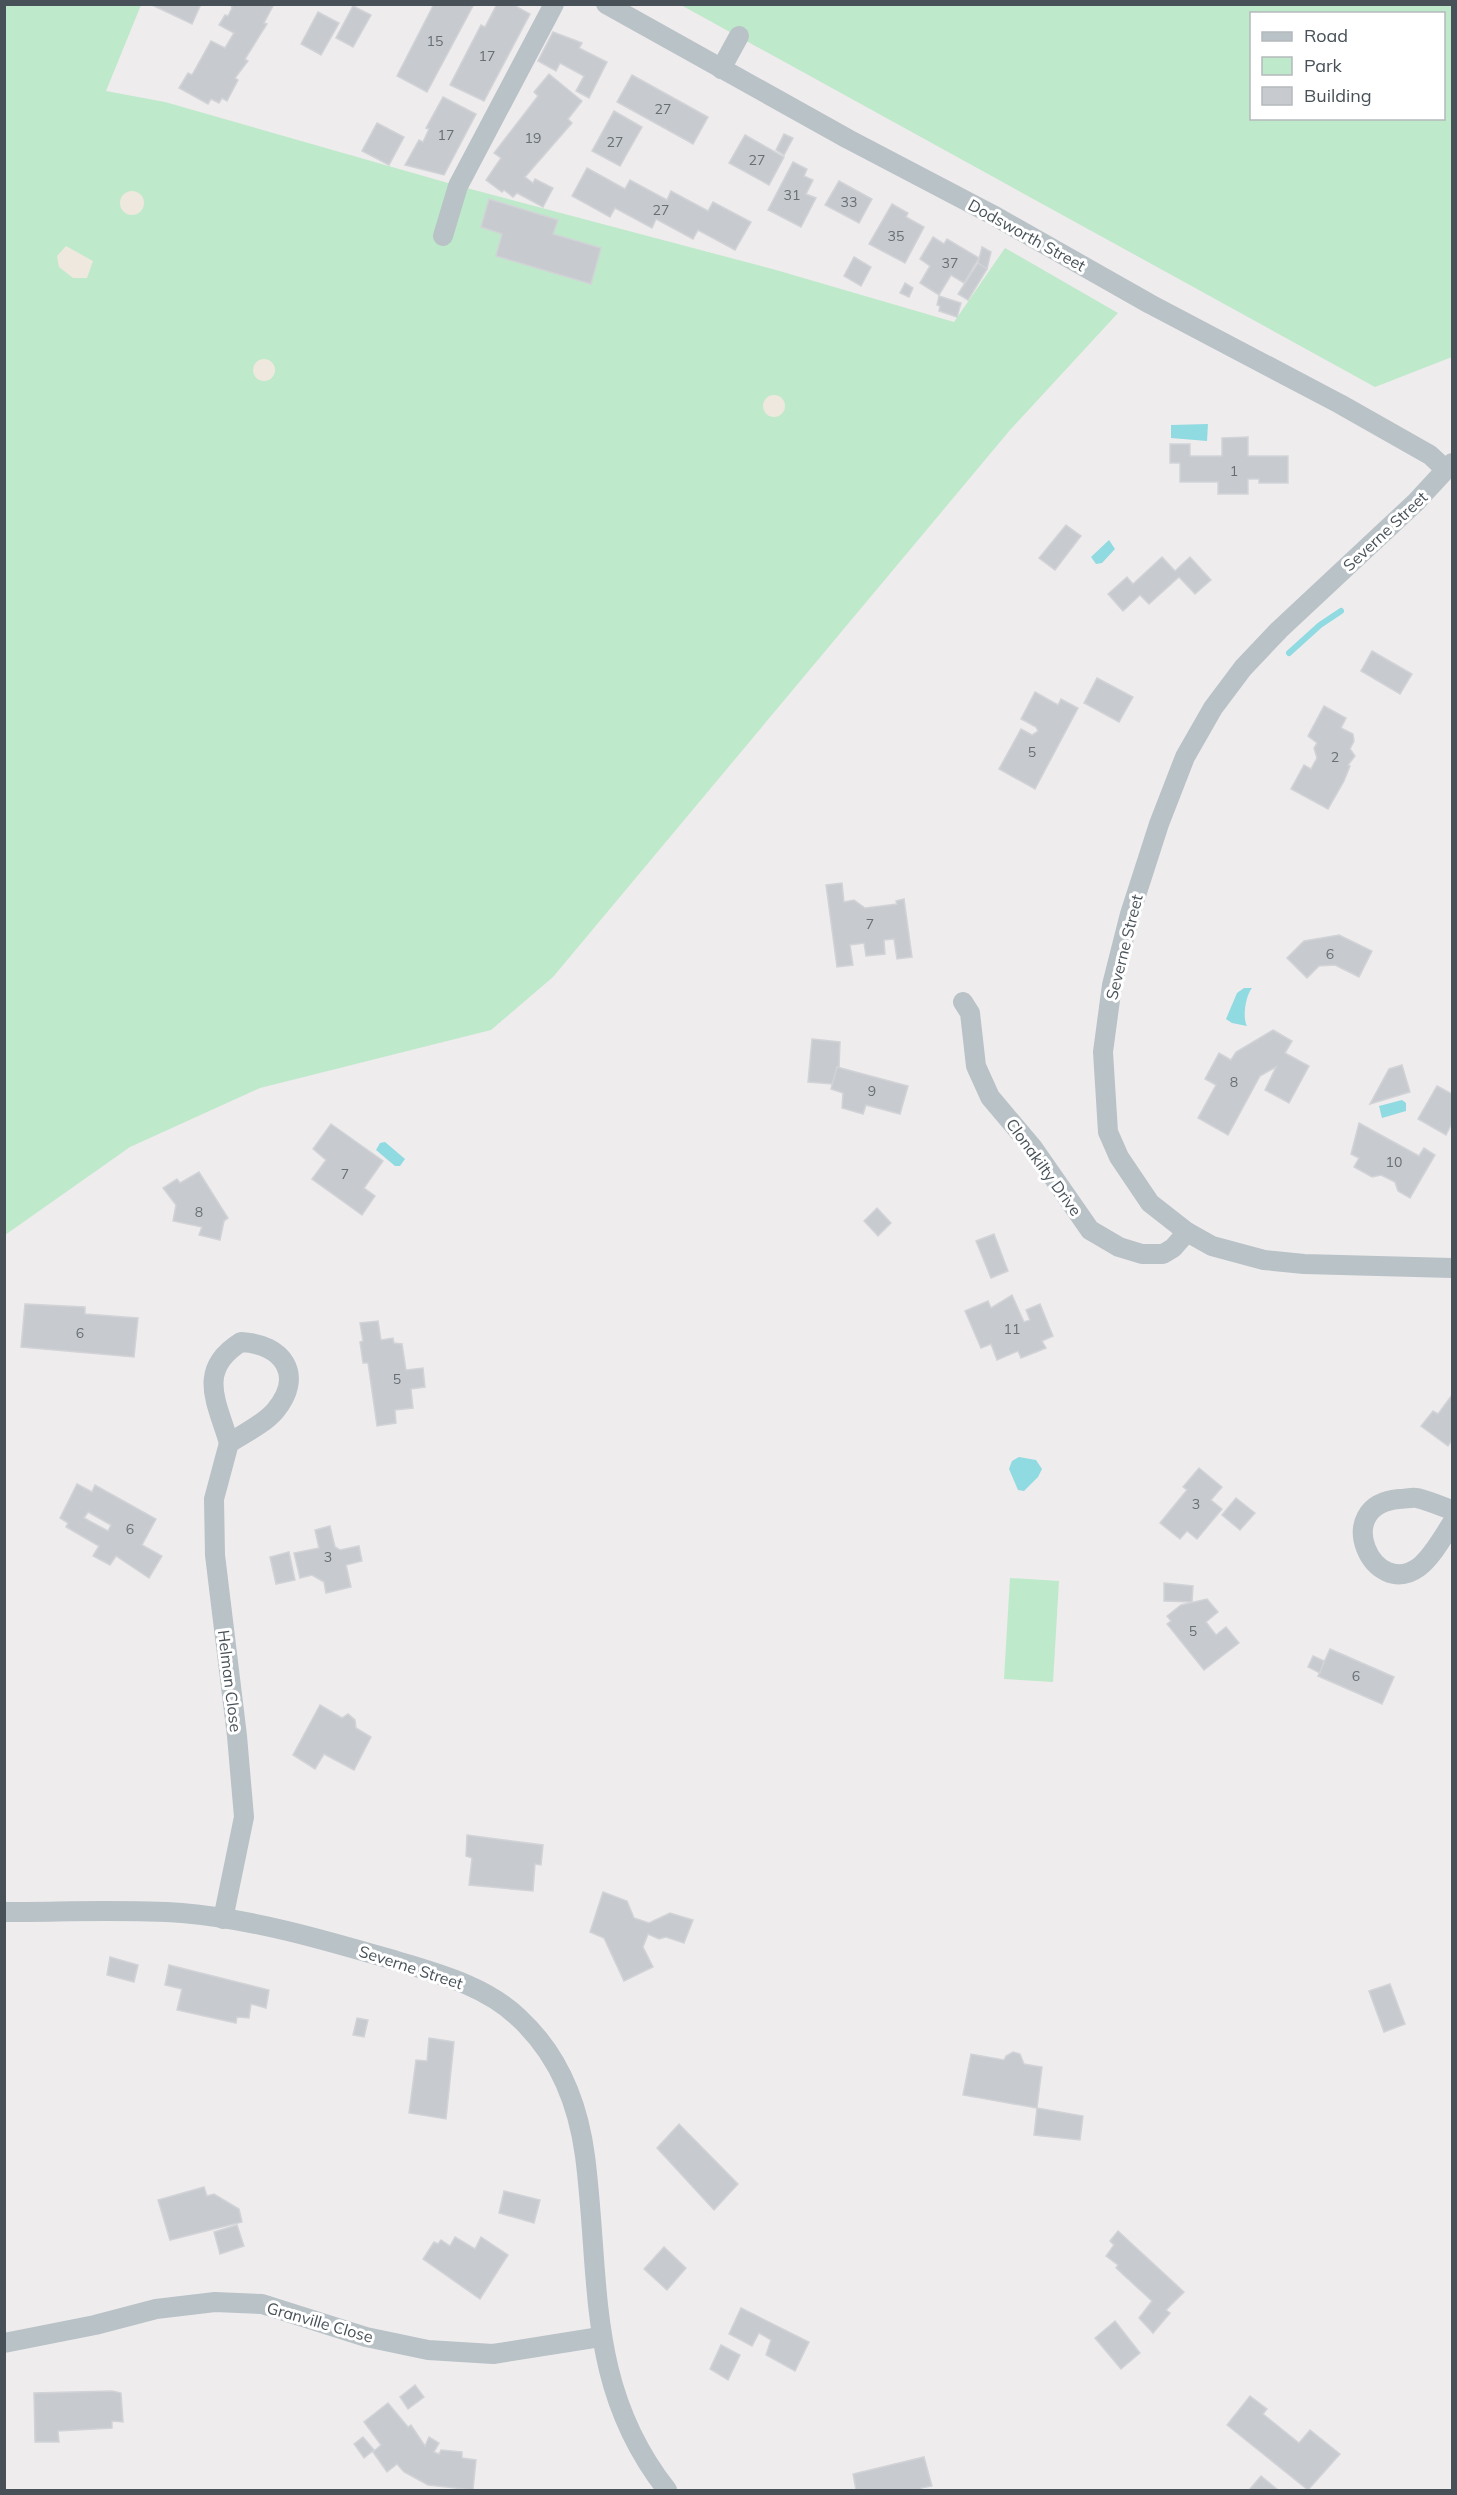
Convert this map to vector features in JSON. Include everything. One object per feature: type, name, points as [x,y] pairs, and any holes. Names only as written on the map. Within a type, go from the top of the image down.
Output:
[{"type":"street","points":[[443,236],[458,186],[554,4]]},
{"type":"street","name":"Dodsworth Street","points":[[606,4],[721,69],[1382,427],[1449,466]]},
{"type":"street","points":[[721,69],[739,36]]},
{"type":"street","name":"Severne Street","points":[[1449,466],[1433,486],[1279,630],[1243,668],[1213,708],[1185,757],[1159,824],[1130,914],[1112,985],[1103,1052],[1108,1132],[1119,1156],[1150,1203],[1187,1232],[1212,1246],[1264,1260],[1304,1264],[1452,1268]]},
{"type":"street","name":"Clonakilty Drive","points":[[963,1002],[970,1013],[976,1066],[990,1096],[1033,1148],[1090,1230],[1119,1247],[1142,1254],[1164,1254],[1187,1232]]},
{"type":"street","points":[[241,1342],[262,1343],[273,1350],[287,1367],[287,1389],[274,1412],[229,1443],[214,1390],[215,1367],[226,1352],[241,1342]]},
{"type":"street","name":"Helman Close","points":[[223,1919],[244,1817],[215,1544],[214,1499],[229,1443]]},
{"type":"street","points":[[1452,1510],[1415,1498],[1385,1501],[1371,1509],[1364,1526],[1364,1545],[1370,1561],[1389,1572],[1403,1574],[1419,1567],[1452,1523]]},
{"type":"street","name":"Severne Street","points":[[4,1912],[140,1911],[185,1913],[223,1919],[342,1946],[442,1974],[481,1991],[518,2017],[544,2046],[563,2074],[576,2107],[585,2155],[600,2337],[610,2383],[621,2413],[639,2449],[667,2490]]},
{"type":"street","name":"Granville Close","points":[[4,2343],[95,2325],[156,2309],[215,2302],[262,2304],[366,2337],[428,2350],[493,2354],[600,2337]]},
{"type":"green space","points":[[5,5],[141,5],[106,91],[165,102],[448,183],[776,270],[954,322],[1005,248],[1118,313],[1010,430],[553,977],[491,1030],[260,1088],[130,1147],[5,1235]]},
{"type":"green space","points":[[681,5],[1452,5],[1452,357],[1375,387]]},
{"type":"green space","points":[[1010,1578],[1059,1581],[1053,1682],[1004,1679]]},
{"type":"sand","points":[[132,191],[140,195],[144,203],[140,211],[132,215],[124,211],[120,203],[124,195]]},
{"type":"sand","points":[[66,246],[93,261],[87,278],[73,278],[59,267],[57,256]]},
{"type":"sand","points":[[264,359],[272,362],[275,370],[272,378],[264,381],[256,378],[253,370],[256,362]]},
{"type":"sand","points":[[774,395],[782,398],[785,406],[782,414],[774,417],[766,414],[763,406],[766,398]]},
{"type":"water","points":[[1208,424],[1207,441],[1171,438],[1171,425]]},
{"type":"water","points":[[1109,540],[1115,549],[1102,563],[1096,564],[1091,557]]},
{"type":"water","points":[[1244,988],[1252,988],[1245,1006],[1247,1026],[1232,1023],[1226,1019],[1237,993]]},
{"type":"water","points":[[1402,1100],[1406,1103],[1406,1111],[1382,1118],[1379,1106]]},
{"type":"water","points":[[385,1142],[405,1159],[400,1166],[395,1166],[376,1150],[380,1143]]},
{"type":"water","points":[[1019,1457],[1036,1460],[1042,1469],[1038,1477],[1024,1491],[1018,1490],[1009,1469],[1012,1461]]},
{"type":"building","points":[[150,4],[201,4],[192,24]]},
{"type":"building","points":[[231,4],[274,4],[264,23],[267,24],[245,59],[248,61],[235,78],[238,80],[227,101],[222,98],[219,103],[211,99],[208,104],[179,88],[188,73],[192,75],[211,41],[225,48],[234,33],[219,25],[225,15],[228,16],[232,8]]},
{"type":"building","points":[[434,4],[474,4],[427,92],[397,76]]},
{"type":"building","points":[[497,4],[512,4],[530,14],[484,101],[450,85],[481,25],[485,27]]},
{"type":"building","points":[[353,6],[371,15],[353,47],[336,38]]},
{"type":"building","points":[[318,12],[339,23],[321,55],[301,44]]},
{"type":"building","points":[[553,32],[582,43],[579,48],[607,62],[589,98],[576,91],[584,76],[560,63],[556,71],[538,61]]},
{"type":"building","points":[[549,74],[582,101],[568,119],[572,123],[525,177],[533,183],[535,179],[553,188],[543,207],[517,193],[513,197],[504,190],[502,192],[486,180],[501,158],[494,153],[538,96],[534,92]]},
{"type":"building","points":[[632,75],[708,117],[693,144],[617,102]]},
{"type":"building","points":[[443,97],[476,114],[444,175],[405,165],[419,140],[423,142],[429,129],[426,128]]},
{"type":"building","points":[[614,111],[642,127],[620,166],[592,151]]},
{"type":"building","points":[[377,123],[404,137],[389,165],[362,151]]},
{"type":"building","points":[[784,134],[793,138],[784,155],[776,150]]},
{"type":"building","points":[[745,135],[784,157],[769,185],[729,163]]},
{"type":"building","points":[[793,162],[807,169],[804,176],[813,180],[806,194],[816,198],[801,227],[768,210]]},
{"type":"building","points":[[587,168],[625,189],[630,180],[667,200],[671,191],[708,211],[713,202],[751,222],[735,250],[698,230],[693,239],[656,219],[652,228],[615,208],[610,217],[572,196]]},
{"type":"building","points":[[839,181],[872,199],[859,223],[825,205]]},
{"type":"building","points":[[489,199],[558,220],[553,234],[601,248],[591,284],[496,256],[502,234],[481,227]]},
{"type":"building","points":[[892,204],[908,213],[906,217],[924,227],[905,263],[869,244]]},
{"type":"building","points":[[933,237],[944,244],[947,239],[979,258],[964,283],[951,275],[939,295],[920,283],[930,266],[920,259]]},
{"type":"building","points":[[982,247],[991,252],[987,269],[978,263]]},
{"type":"building","points":[[854,257],[871,267],[861,286],[844,276]]},
{"type":"building","points":[[978,263],[987,269],[968,300],[958,294]]},
{"type":"building","points":[[905,283],[913,288],[909,297],[900,293]]},
{"type":"building","points":[[939,296],[961,303],[957,317],[939,311],[940,306],[937,305]]},
{"type":"building","points":[[1248,437],[1248,456],[1288,456],[1288,483],[1259,483],[1259,479],[1248,479],[1248,494],[1218,494],[1218,482],[1180,482],[1180,463],[1170,463],[1170,444],[1190,444],[1190,456],[1222,456],[1222,438]]},
{"type":"building","points":[[1066,525],[1081,536],[1055,570],[1039,558]]},
{"type":"building","points":[[1162,557],[1175,571],[1190,557],[1211,580],[1195,594],[1179,577],[1149,604],[1140,595],[1123,611],[1108,594],[1127,577],[1133,584]]},
{"type":"building","points":[[1372,651],[1412,674],[1400,694],[1361,671]]},
{"type":"building","points":[[1097,678],[1133,697],[1119,722],[1084,703]]},
{"type":"building","points":[[1035,692],[1058,705],[1061,699],[1078,708],[1035,789],[999,769],[1021,729],[1032,735],[1038,731],[1036,727],[1021,719]]},
{"type":"building","points":[[1324,706],[1346,718],[1341,728],[1353,734],[1354,741],[1350,749],[1355,756],[1348,765],[1350,766],[1344,781],[1328,809],[1291,789],[1304,765],[1311,769],[1317,758],[1314,748],[1317,743],[1308,736]]},
{"type":"building","points":[[842,883],[844,902],[854,900],[865,908],[897,904],[896,901],[904,899],[912,957],[897,959],[894,939],[884,940],[885,954],[866,956],[864,943],[850,945],[853,965],[837,967],[826,885]]},
{"type":"building","points":[[1339,935],[1372,951],[1359,977],[1335,965],[1319,966],[1307,978],[1287,958],[1304,941]]},
{"type":"building","points":[[1273,1030],[1292,1041],[1285,1053],[1309,1066],[1289,1103],[1265,1090],[1276,1067],[1260,1076],[1228,1135],[1198,1118],[1216,1085],[1205,1079],[1219,1053],[1231,1060],[1236,1052]]},
{"type":"building","points":[[812,1039],[840,1042],[839,1068],[832,1084],[808,1082]]},
{"type":"building","points":[[1402,1065],[1410,1092],[1370,1104],[1389,1069]]},
{"type":"building","points":[[837,1067],[908,1086],[900,1114],[866,1105],[863,1114],[842,1108],[843,1093],[831,1089]]},
{"type":"building","points":[[1437,1086],[1452,1094],[1452,1123],[1446,1135],[1418,1119]]},
{"type":"building","points":[[1359,1123],[1419,1156],[1424,1148],[1435,1155],[1410,1198],[1398,1191],[1395,1182],[1381,1175],[1372,1177],[1354,1167],[1359,1158],[1351,1154]]},
{"type":"building","points":[[331,1124],[383,1161],[364,1188],[375,1196],[362,1215],[312,1179],[326,1160],[313,1149]]},
{"type":"building","points":[[199,1172],[228,1218],[224,1221],[220,1240],[199,1235],[202,1227],[173,1221],[176,1205],[163,1188],[177,1179],[180,1183]]},
{"type":"building","points":[[877,1208],[891,1223],[878,1236],[864,1221]]},
{"type":"building","points":[[994,1234],[1008,1271],[991,1278],[976,1241]]},
{"type":"building","points":[[1012,1295],[1024,1322],[1030,1320],[1026,1310],[1040,1304],[1053,1336],[1042,1341],[1046,1348],[1021,1358],[1018,1351],[997,1360],[991,1344],[981,1348],[965,1311],[988,1301],[991,1308]]},
{"type":"building","points":[[25,1304],[85,1307],[85,1314],[138,1318],[134,1357],[21,1347]]},
{"type":"building","points":[[378,1321],[381,1340],[393,1338],[394,1343],[402,1344],[406,1370],[423,1368],[425,1387],[411,1389],[413,1408],[395,1410],[396,1423],[377,1426],[368,1363],[363,1363],[360,1323]]},
{"type":"building","points":[[1452,1395],[1452,1440],[1448,1446],[1421,1426],[1433,1411],[1438,1414]]},
{"type":"building","points":[[1199,1468],[1222,1487],[1211,1500],[1222,1509],[1197,1539],[1187,1531],[1180,1539],[1160,1523],[1187,1490],[1183,1487]]},
{"type":"building","points":[[77,1484],[92,1492],[95,1485],[156,1519],[142,1545],[162,1556],[149,1578],[116,1556],[110,1565],[93,1556],[99,1546],[66,1527],[68,1523],[60,1518]],"holes":[[[88,1512],[111,1525],[108,1531],[84,1518]]]},
{"type":"building","points":[[1236,1498],[1255,1513],[1240,1530],[1222,1515]]},
{"type":"building","points":[[330,1526],[335,1547],[340,1550],[359,1546],[362,1561],[346,1565],[351,1587],[326,1593],[324,1582],[312,1575],[300,1578],[294,1553],[319,1548],[315,1530]]},
{"type":"building","points":[[289,1552],[295,1580],[276,1584],[270,1557]]},
{"type":"building","points":[[1164,1583],[1193,1586],[1192,1602],[1164,1601]]},
{"type":"building","points":[[1207,1599],[1218,1612],[1206,1622],[1216,1635],[1226,1627],[1239,1643],[1204,1670],[1167,1624],[1171,1621],[1167,1616],[1181,1605]]},
{"type":"building","points":[[1330,1649],[1394,1677],[1382,1704],[1318,1676]]},
{"type":"building","points":[[1313,1656],[1324,1661],[1320,1673],[1308,1667]]},
{"type":"building","points":[[320,1705],[342,1718],[348,1714],[355,1720],[356,1728],[371,1737],[354,1770],[324,1754],[315,1769],[293,1755]]},
{"type":"building","points":[[467,1835],[543,1845],[541,1865],[535,1864],[533,1891],[469,1885],[472,1858],[466,1856]]},
{"type":"building","points":[[603,1892],[627,1901],[634,1918],[649,1923],[670,1913],[693,1920],[684,1943],[666,1937],[659,1939],[648,1934],[643,1947],[653,1967],[624,1981],[604,1938],[590,1932]]},
{"type":"building","points":[[110,1957],[138,1965],[134,1982],[107,1975]]},
{"type":"building","points":[[169,1965],[269,1990],[266,2008],[251,2004],[249,2018],[237,2017],[236,2023],[177,2010],[182,1989],[165,1985]]},
{"type":"building","points":[[1390,1984],[1405,2024],[1384,2032],[1369,1991]]},
{"type":"building","points":[[357,2018],[368,2020],[364,2037],[353,2035]]},
{"type":"building","points":[[429,2038],[454,2042],[446,2119],[409,2113],[416,2060],[427,2061]]},
{"type":"building","points":[[1013,2052],[1020,2054],[1024,2064],[1042,2067],[1037,2108],[963,2095],[971,2054],[1004,2060]]},
{"type":"building","points":[[1037,2108],[1083,2116],[1080,2140],[1034,2135]]},
{"type":"building","points":[[679,2124],[738,2184],[714,2210],[657,2148]]},
{"type":"building","points":[[204,2187],[207,2196],[214,2194],[239,2209],[242,2222],[170,2240],[158,2200]]},
{"type":"building","points":[[504,2191],[540,2200],[534,2223],[499,2213]]},
{"type":"building","points":[[237,2225],[244,2246],[220,2254],[214,2232]]},
{"type":"building","points":[[1118,2231],[1184,2292],[1166,2310],[1170,2313],[1153,2333],[1139,2318],[1152,2301],[1116,2268],[1118,2265],[1106,2256],[1114,2245],[1110,2241]]},
{"type":"building","points":[[455,2237],[475,2249],[481,2237],[508,2255],[480,2299],[423,2259],[434,2242],[438,2244],[441,2240],[450,2246]]},
{"type":"building","points":[[664,2247],[686,2268],[667,2290],[644,2269]]},
{"type":"building","points":[[741,2308],[809,2342],[795,2371],[766,2355],[771,2340],[759,2333],[752,2346],[729,2334]]},
{"type":"building","points":[[1115,2321],[1140,2353],[1121,2369],[1095,2338]]},
{"type":"building","points":[[721,2345],[740,2355],[728,2380],[710,2369]]},
{"type":"building","points":[[415,2385],[424,2397],[408,2409],[400,2397]]},
{"type":"building","points":[[112,2391],[121,2393],[123,2422],[112,2421],[112,2428],[58,2431],[59,2442],[35,2442],[34,2393]]},
{"type":"building","points":[[1250,2396],[1267,2409],[1263,2414],[1299,2443],[1310,2430],[1340,2454],[1308,2490],[1227,2425]]},
{"type":"building","points":[[388,2403],[408,2427],[411,2425],[425,2446],[429,2437],[439,2443],[434,2452],[439,2454],[441,2450],[462,2452],[462,2458],[476,2460],[473,2490],[428,2485],[404,2472],[397,2464],[387,2472],[373,2452],[381,2445],[364,2422]]},
{"type":"building","points":[[363,2437],[374,2450],[364,2458],[354,2444]]},
{"type":"building","points":[[924,2457],[932,2486],[921,2488],[922,2490],[856,2490],[853,2474]]},
{"type":"building","points":[[1261,2476],[1278,2490],[1249,2490]]},
{"type":"waterway","points":[[1289,653],[1320,625],[1341,611]]}]
